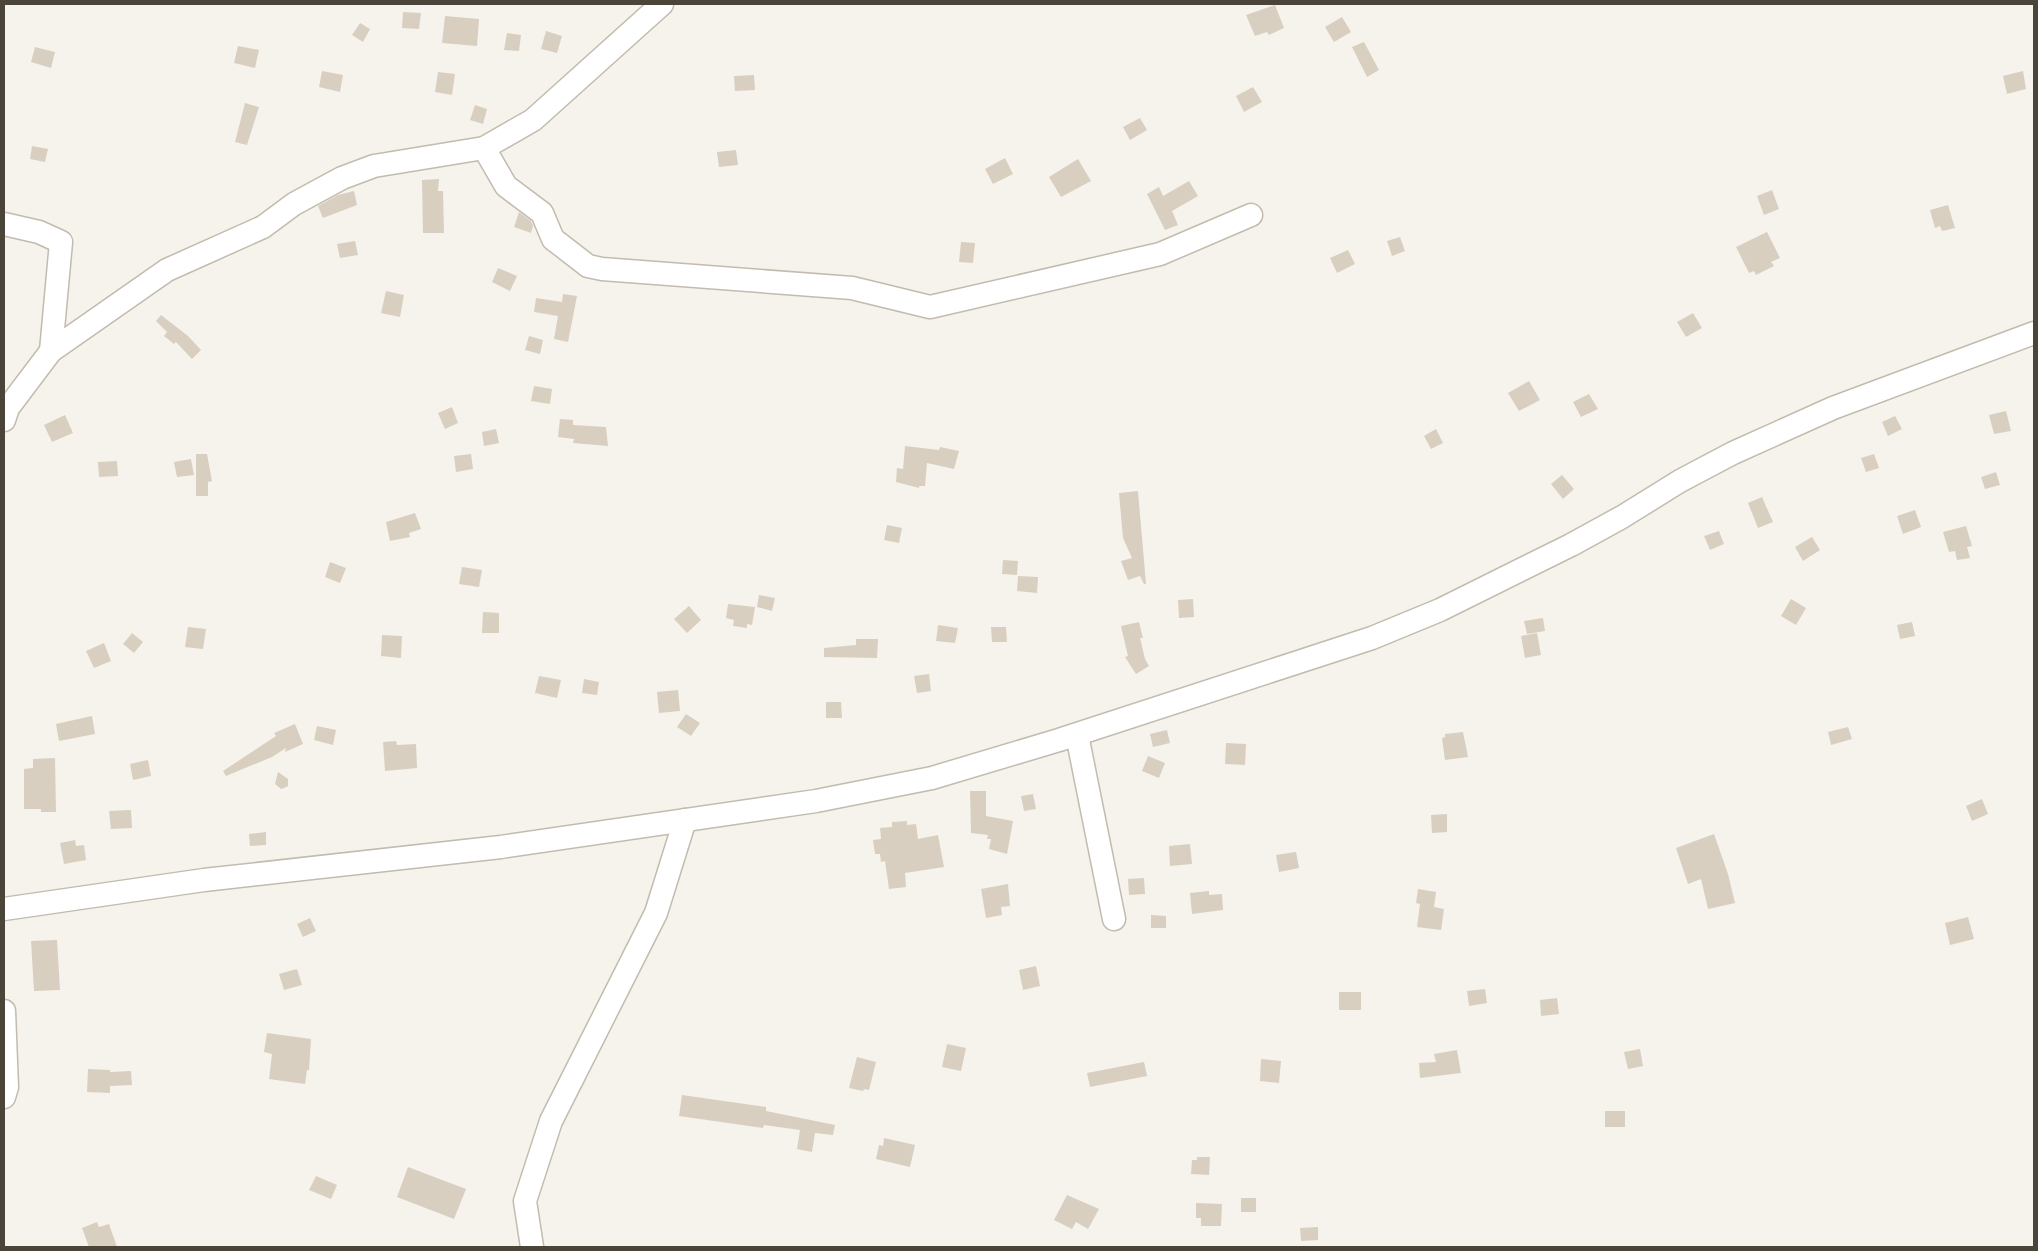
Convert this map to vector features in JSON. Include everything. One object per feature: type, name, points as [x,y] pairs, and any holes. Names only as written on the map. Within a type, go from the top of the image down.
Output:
[{"type":"street","points":[[4,420],[8,408],[51,351],[167,270],[263,227],[294,204],[342,178],[374,166],[484,148],[533,120],[662,4]]},
{"type":"street","points":[[484,148],[506,186],[542,213],[553,239],[588,266],[602,269],[852,288],[930,307],[1160,254],[1250,216]]},
{"type":"street","points":[[4,224],[39,232],[61,242],[51,351]]},
{"type":"street","points":[[4,909],[204,880],[501,847],[816,801],[932,778],[1077,735],[1372,638],[1440,610],[1571,545],[1622,517],[1680,481],[1734,453],[1833,408],[2034,332]]},
{"type":"street","points":[[1077,735],[1114,919]]},
{"type":"street","points":[[532,1247],[525,1201],[551,1121],[656,914],[685,820]]},
{"type":"street","points":[[4,1011],[7,1087],[4,1097]]},
{"type":"building","points":[[1275,5],[1284,28],[1269,35],[1267,32],[1255,36],[1246,15]]},
{"type":"building","points":[[403,12],[421,13],[419,29],[402,28]]},
{"type":"building","points":[[445,16],[479,19],[477,46],[442,43]]},
{"type":"building","points":[[1342,17],[1351,32],[1334,42],[1325,27]]},
{"type":"building","points":[[360,23],[370,29],[363,42],[352,35]]},
{"type":"building","points":[[546,31],[562,36],[557,53],[541,49]]},
{"type":"building","points":[[507,33],[521,35],[519,51],[504,50]]},
{"type":"building","points":[[1364,42],[1379,70],[1367,77],[1352,47]]},
{"type":"building","points":[[238,46],[259,50],[255,68],[234,63]]},
{"type":"building","points":[[35,47],[55,52],[51,68],[31,62]]},
{"type":"building","points":[[322,71],[343,75],[340,92],[319,87]]},
{"type":"building","points":[[2023,71],[2026,89],[2007,94],[2003,76]]},
{"type":"building","points":[[438,72],[455,74],[452,95],[435,92]]},
{"type":"building","points":[[754,75],[755,90],[735,91],[734,76]]},
{"type":"building","points":[[1253,87],[1262,102],[1244,112],[1236,96]]},
{"type":"building","points":[[245,103],[259,107],[247,145],[235,142]]},
{"type":"building","points":[[475,105],[487,109],[483,124],[470,120]]},
{"type":"building","points":[[1140,118],[1147,130],[1130,140],[1123,127]]},
{"type":"building","points":[[32,146],[48,149],[45,162],[30,159]]},
{"type":"building","points":[[736,150],[738,165],[719,167],[717,152]]},
{"type":"building","points":[[1005,158],[1013,174],[993,184],[985,169]]},
{"type":"building","points":[[1078,159],[1091,181],[1061,197],[1049,177]]},
{"type":"building","points":[[439,179],[438,191],[443,191],[444,233],[423,233],[422,180]]},
{"type":"building","points":[[1189,181],[1198,196],[1172,211],[1178,225],[1165,230],[1147,194],[1159,187],[1163,196]]},
{"type":"building","points":[[1772,190],[1779,209],[1764,215],[1757,196]]},
{"type":"building","points":[[354,191],[357,205],[323,218],[318,206],[338,195]]},
{"type":"building","points":[[1948,205],[1955,228],[1942,231],[1940,226],[1935,228],[1930,210]]},
{"type":"building","points":[[519,212],[531,221],[533,226],[531,233],[514,227]]},
{"type":"building","points":[[1767,232],[1780,258],[1771,262],[1774,266],[1756,275],[1754,271],[1749,273],[1736,247]]},
{"type":"building","points":[[1400,237],[1405,251],[1392,256],[1387,241]]},
{"type":"building","points":[[355,241],[358,255],[340,258],[337,244]]},
{"type":"building","points":[[961,242],[975,243],[973,263],[959,262]]},
{"type":"building","points":[[1348,250],[1355,264],[1337,273],[1330,258]]},
{"type":"building","points":[[498,268],[517,276],[510,291],[492,282]]},
{"type":"building","points":[[386,291],[404,295],[400,317],[381,313]]},
{"type":"building","points":[[563,294],[577,296],[568,342],[554,339],[558,316],[534,312],[536,298],[562,302]]},
{"type":"building","points":[[1693,313],[1702,328],[1686,337],[1677,322]]},
{"type":"building","points":[[161,315],[188,336],[201,350],[192,359],[176,342],[174,344],[164,336],[167,332],[156,321]]},
{"type":"building","points":[[529,336],[543,340],[540,354],[525,350]]},
{"type":"building","points":[[1529,381],[1540,400],[1519,411],[1508,393]]},
{"type":"building","points":[[534,386],[552,389],[550,404],[531,401]]},
{"type":"building","points":[[1589,394],[1598,409],[1581,417],[1573,402]]},
{"type":"building","points":[[452,407],[458,423],[445,429],[438,413]]},
{"type":"building","points":[[2006,411],[2011,431],[1994,434],[1989,415]]},
{"type":"building","points":[[65,415],[73,433],[52,442],[44,425]]},
{"type":"building","points":[[1895,416],[1902,429],[1888,436],[1882,422]]},
{"type":"building","points":[[560,419],[573,420],[573,425],[606,427],[608,446],[573,443],[574,439],[558,437]]},
{"type":"building","points":[[496,429],[499,443],[484,446],[482,432]]},
{"type":"building","points":[[1436,429],[1443,443],[1431,449],[1424,436]]},
{"type":"building","points":[[905,446],[939,450],[940,447],[959,451],[954,469],[927,463],[925,486],[919,486],[919,488],[896,482],[897,468],[903,469]]},
{"type":"building","points":[[196,454],[207,454],[212,481],[208,482],[208,496],[196,496]]},
{"type":"building","points":[[471,454],[473,469],[456,472],[454,456]]},
{"type":"building","points":[[1874,454],[1879,468],[1866,472],[1861,458]]},
{"type":"building","points":[[191,459],[194,475],[177,477],[174,462]]},
{"type":"building","points":[[117,461],[118,476],[99,477],[98,462]]},
{"type":"building","points":[[1996,472],[2000,485],[1985,489],[1981,477]]},
{"type":"building","points":[[1562,475],[1574,489],[1563,499],[1551,484]]},
{"type":"building","points":[[1138,491],[1146,584],[1144,584],[1140,576],[1128,580],[1121,561],[1132,558],[1123,538],[1119,493]]},
{"type":"building","points":[[1762,497],[1773,522],[1758,528],[1748,503]]},
{"type":"building","points":[[1915,510],[1921,527],[1903,534],[1897,516]]},
{"type":"building","points":[[415,513],[421,529],[409,533],[410,537],[390,541],[386,522]]},
{"type":"building","points":[[887,525],[902,528],[899,543],[884,540]]},
{"type":"building","points":[[1966,526],[1972,546],[1967,547],[1970,558],[1957,560],[1955,551],[1949,552],[1943,532]]},
{"type":"building","points":[[1719,531],[1724,544],[1710,550],[1704,536]]},
{"type":"building","points":[[1812,537],[1820,550],[1803,561],[1795,547]]},
{"type":"building","points":[[1003,560],[1018,561],[1017,575],[1002,574]]},
{"type":"building","points":[[330,562],[346,568],[340,583],[325,577]]},
{"type":"building","points":[[462,567],[482,570],[479,587],[459,584]]},
{"type":"building","points":[[1018,576],[1038,577],[1037,593],[1017,591]]},
{"type":"building","points":[[759,595],[775,598],[772,611],[757,607]]},
{"type":"building","points":[[1193,599],[1194,617],[1179,618],[1178,600]]},
{"type":"building","points":[[1791,599],[1806,608],[1796,625],[1781,616]]},
{"type":"building","points":[[728,604],[755,607],[752,625],[747,624],[747,628],[733,626],[734,620],[726,618]]},
{"type":"building","points":[[689,606],[701,620],[687,633],[674,619]]},
{"type":"building","points":[[483,612],[499,613],[499,633],[482,633]]},
{"type":"building","points":[[1543,618],[1545,631],[1527,634],[1524,621]]},
{"type":"building","points":[[1139,622],[1143,638],[1140,638],[1145,659],[1149,666],[1136,674],[1125,657],[1128,656],[1121,626]]},
{"type":"building","points":[[1912,622],[1915,636],[1900,639],[1897,625]]},
{"type":"building","points":[[938,625],[958,628],[955,643],[936,641]]},
{"type":"building","points":[[188,627],[206,629],[203,649],[185,647]]},
{"type":"building","points":[[991,627],[1006,627],[1007,642],[992,642]]},
{"type":"building","points":[[132,633],[143,642],[134,653],[123,644]]},
{"type":"building","points":[[1537,633],[1541,655],[1525,658],[1521,636]]},
{"type":"building","points":[[382,635],[402,636],[401,658],[381,656]]},
{"type":"building","points":[[856,639],[878,639],[877,658],[824,657],[824,648],[856,645]]},
{"type":"building","points":[[104,643],[111,661],[94,668],[86,651]]},
{"type":"building","points":[[929,674],[931,691],[917,693],[914,676]]},
{"type":"building","points":[[539,676],[561,680],[557,698],[535,693]]},
{"type":"building","points":[[584,679],[599,682],[597,695],[582,693]]},
{"type":"building","points":[[678,690],[680,711],[659,713],[657,692]]},
{"type":"building","points":[[826,702],[841,702],[842,718],[826,718]]},
{"type":"building","points":[[686,714],[700,723],[691,736],[677,727]]},
{"type":"building","points":[[92,716],[95,734],[59,741],[56,724]]},
{"type":"building","points":[[295,724],[303,744],[285,752],[286,748],[272,757],[226,776],[223,771],[276,736],[274,733]]},
{"type":"building","points":[[317,726],[336,730],[333,745],[314,740]]},
{"type":"building","points":[[1848,727],[1852,739],[1831,745],[1828,732]]},
{"type":"building","points":[[1167,730],[1170,743],[1153,747],[1150,734]]},
{"type":"building","points":[[1463,732],[1468,757],[1445,760],[1442,738],[1445,737],[1445,734]]},
{"type":"building","points":[[396,741],[397,745],[416,744],[417,768],[385,771],[383,742]]},
{"type":"building","points":[[1226,743],[1246,744],[1245,765],[1225,764]]},
{"type":"building","points":[[1148,756],[1165,763],[1159,778],[1142,771]]},
{"type":"building","points":[[55,758],[56,812],[41,812],[41,809],[24,809],[24,769],[33,768],[33,759]]},
{"type":"building","points":[[148,760],[151,776],[133,780],[130,764]]},
{"type":"building","points":[[278,772],[288,779],[288,786],[281,789],[275,784]]},
{"type":"building","points":[[970,791],[986,791],[986,816],[1013,821],[1007,854],[989,849],[991,839],[987,839],[988,835],[971,833]]},
{"type":"building","points":[[1033,794],[1036,809],[1024,811],[1021,796]]},
{"type":"building","points":[[1982,799],[1988,814],[1972,821],[1966,806]]},
{"type":"building","points":[[131,810],[132,828],[111,829],[109,811]]},
{"type":"building","points":[[1447,814],[1447,832],[1432,833],[1431,815]]},
{"type":"building","points":[[907,821],[907,825],[916,824],[918,839],[938,835],[944,867],[905,873],[906,887],[889,889],[885,861],[881,862],[880,854],[875,854],[873,840],[881,839],[880,828],[892,827],[892,822]]},
{"type":"building","points":[[266,832],[266,845],[250,846],[249,834]]},
{"type":"building","points":[[1714,834],[1728,874],[1735,903],[1708,909],[1701,879],[1688,884],[1676,848]]},
{"type":"building","points":[[75,840],[76,846],[84,845],[86,860],[64,864],[60,843]]},
{"type":"building","points":[[1190,844],[1192,864],[1170,866],[1169,846]]},
{"type":"building","points":[[1296,852],[1299,868],[1279,872],[1276,855]]},
{"type":"building","points":[[1144,878],[1145,894],[1129,895],[1128,879]]},
{"type":"building","points":[[1008,884],[1010,906],[1001,907],[1002,915],[986,918],[981,889]]},
{"type":"building","points":[[1418,889],[1436,892],[1434,907],[1444,909],[1441,930],[1417,927],[1420,904],[1416,903]]},
{"type":"building","points":[[1209,891],[1209,895],[1222,894],[1223,910],[1192,914],[1190,893]]},
{"type":"building","points":[[1151,915],[1166,916],[1166,928],[1151,928]]},
{"type":"building","points":[[1968,917],[1974,939],[1950,945],[1945,923]]},
{"type":"building","points":[[310,918],[316,931],[303,937],[297,924]]},
{"type":"building","points":[[57,940],[60,990],[34,991],[31,941]]},
{"type":"building","points":[[1036,966],[1040,986],[1023,990],[1019,970]]},
{"type":"building","points":[[297,969],[302,985],[284,990],[279,974]]},
{"type":"building","points":[[1485,989],[1487,1003],[1469,1006],[1467,991]]},
{"type":"building","points":[[1339,992],[1361,992],[1361,1010],[1339,1010]]},
{"type":"building","points":[[1557,998],[1559,1014],[1541,1016],[1540,1000]]},
{"type":"building","points":[[267,1033],[311,1039],[309,1070],[307,1070],[305,1084],[269,1079],[272,1054],[264,1052]]},
{"type":"building","points":[[947,1044],[966,1048],[961,1071],[942,1067]]},
{"type":"building","points":[[1640,1049],[1643,1066],[1628,1069],[1624,1052]]},
{"type":"building","points":[[1457,1050],[1461,1073],[1420,1078],[1419,1063],[1436,1062],[1434,1054]]},
{"type":"building","points":[[857,1057],[876,1062],[869,1090],[864,1089],[863,1091],[849,1088]]},
{"type":"building","points":[[1261,1059],[1281,1061],[1279,1083],[1260,1081]]},
{"type":"building","points":[[1144,1062],[1147,1076],[1090,1087],[1087,1073]]},
{"type":"building","points":[[88,1069],[110,1070],[110,1072],[131,1071],[132,1085],[110,1086],[110,1093],[87,1092]]},
{"type":"building","points":[[682,1095],[766,1107],[766,1111],[835,1125],[833,1135],[815,1133],[812,1152],[797,1149],[800,1130],[764,1125],[763,1128],[679,1116]]},
{"type":"building","points":[[1605,1111],[1625,1111],[1625,1127],[1605,1127]]},
{"type":"building","points":[[884,1138],[915,1145],[910,1167],[876,1159],[879,1145],[883,1146]]},
{"type":"building","points":[[1197,1157],[1210,1157],[1209,1175],[1191,1174],[1192,1160],[1197,1160]]},
{"type":"building","points":[[408,1167],[466,1189],[454,1219],[397,1197]]},
{"type":"building","points":[[316,1176],[337,1185],[331,1199],[309,1190]]},
{"type":"building","points":[[1067,1195],[1099,1209],[1088,1229],[1076,1222],[1072,1229],[1054,1220]]},
{"type":"building","points":[[1241,1198],[1256,1198],[1256,1212],[1241,1212]]},
{"type":"building","points":[[1196,1203],[1222,1204],[1221,1226],[1201,1226],[1201,1218],[1196,1218]]},
{"type":"building","points":[[97,1222],[99,1227],[109,1224],[117,1247],[89,1247],[82,1228]]},
{"type":"building","points":[[1318,1227],[1318,1240],[1301,1241],[1300,1228]]}]
